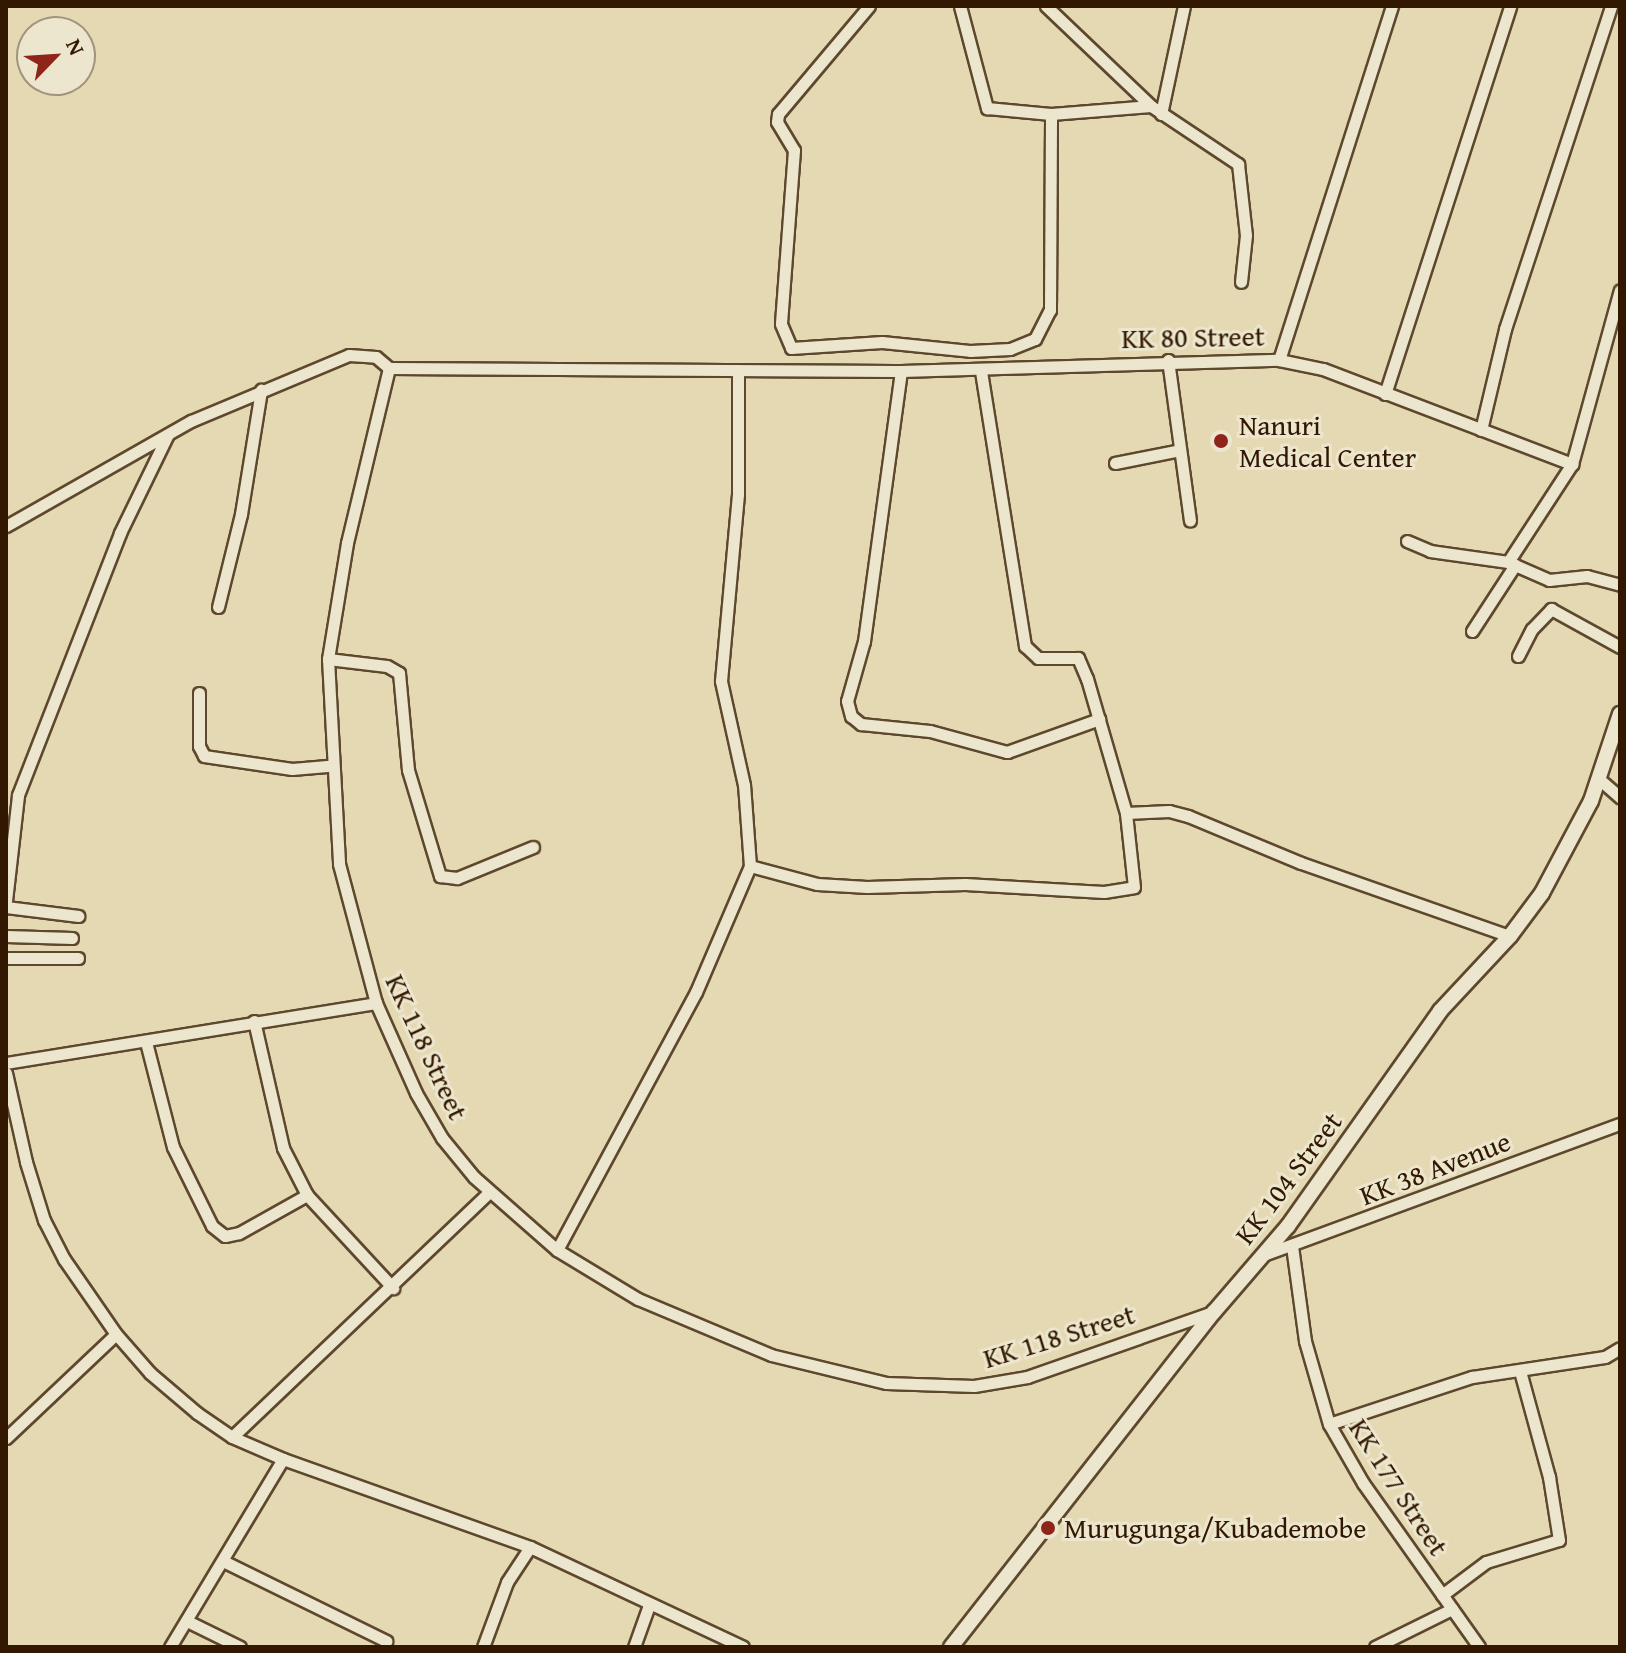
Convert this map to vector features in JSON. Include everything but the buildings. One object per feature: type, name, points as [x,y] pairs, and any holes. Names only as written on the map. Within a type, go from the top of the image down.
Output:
[{"type":"street","points":[[869,6],[778,114],[777,122],[794,150],[781,324],[791,348],[882,342],[970,351],[1010,349],[1035,339],[1050,310],[1051,114]]},
{"type":"street","points":[[960,6],[978,56],[987,108],[1051,114],[1151,106]]},
{"type":"street","points":[[1046,6],[1151,106],[1238,164],[1246,235],[1241,282]]},
{"type":"street","points":[[1161,114],[1184,6]]},
{"type":"street","name":"KK 80 Street","points":[[6,526],[168,435],[261,390],[349,355],[376,357],[389,368],[901,371],[1168,360],[1279,360],[1392,6]]},
{"type":"street","points":[[1385,394],[1510,6]]},
{"type":"street","points":[[1481,430],[1505,329],[1611,6]]},
{"type":"street","points":[[1472,631],[1572,464],[1620,290]]},
{"type":"street","points":[[1168,360],[1190,521]]},
{"type":"street","points":[[1279,360],[1385,394],[1572,464]]},
{"type":"street","name":"KK 118 Street","points":[[389,368],[347,543],[328,659],[330,766],[339,864],[376,1003],[442,1138],[489,1192],[557,1250],[638,1299],[771,1355],[886,1383],[974,1386],[1027,1377],[1214,1312]]},
{"type":"street","points":[[557,1250],[696,992],[750,866],[744,785],[721,681],[738,494],[738,370]]},
{"type":"street","points":[[750,866],[817,884],[867,887],[965,884],[1121,892],[1134,887],[1126,813],[1078,658],[1031,656],[1025,646],[981,370]]},
{"type":"street","points":[[901,371],[864,641],[847,701],[851,716],[861,724],[930,731],[1007,752],[1099,719]]},
{"type":"street","points":[[218,607],[241,514],[261,390]]},
{"type":"street","points":[[78,916],[6,904],[6,869],[18,795],[48,708],[120,533],[168,435]]},
{"type":"street","points":[[1115,463],[1180,450]]},
{"type":"street","points":[[1407,541],[1430,551],[1511,564],[1549,580],[1587,576],[1620,585]]},
{"type":"street","points":[[1518,656],[1551,609],[1620,647]]},
{"type":"street","points":[[328,659],[387,666],[399,673],[408,770],[440,876],[457,878],[533,847]]},
{"type":"street","points":[[199,693],[199,746],[204,756],[292,769],[330,766]]},
{"type":"street","name":"KK 104 Street","points":[[951,1647],[1214,1312],[1266,1254],[1440,1011],[1510,936],[1549,881],[1599,779],[1620,714]]},
{"type":"street","points":[[1599,779],[1620,797]]},
{"type":"street","points":[[1126,813],[1169,811],[1188,816],[1301,863],[1510,936]]},
{"type":"street","points":[[6,936],[72,938]]},
{"type":"street","points":[[6,958],[78,958]]},
{"type":"street","points":[[6,1063],[376,1003]]},
{"type":"street","points":[[254,1021],[283,1148],[307,1195],[393,1288]]},
{"type":"street","points":[[146,1042],[173,1147],[212,1226],[225,1236],[239,1233],[307,1195]]},
{"type":"street","points":[[6,1073],[44,1220],[82,1289],[150,1373],[232,1437],[283,1459],[530,1547],[743,1647]]},
{"type":"street","name":"KK 38 Avenue","points":[[1266,1254],[1620,1124]]},
{"type":"street","points":[[232,1437],[393,1288],[421,1252],[489,1192]]},
{"type":"street","name":"KK 177 Street","points":[[1292,1246],[1305,1341],[1329,1424],[1363,1483],[1479,1647]]},
{"type":"street","points":[[6,1438],[116,1334]]},
{"type":"street","points":[[1329,1424],[1472,1377],[1605,1357],[1620,1348]]},
{"type":"street","points":[[1442,1595],[1486,1562],[1559,1540],[1549,1477],[1520,1371]]},
{"type":"street","points":[[170,1647],[283,1459]]},
{"type":"street","points":[[483,1647],[507,1582],[530,1547]]},
{"type":"street","points":[[223,1561],[386,1641]]},
{"type":"street","points":[[634,1647],[649,1605]]},
{"type":"street","points":[[1375,1647],[1452,1609]]},
{"type":"street","points":[[187,1621],[240,1647]]},
{"type":"place","name":"Nanuri Medical Center","points":[[1221,441]]},
{"type":"place","name":"Murugunga/Kubademobe","points":[[1048,1528]]}]
